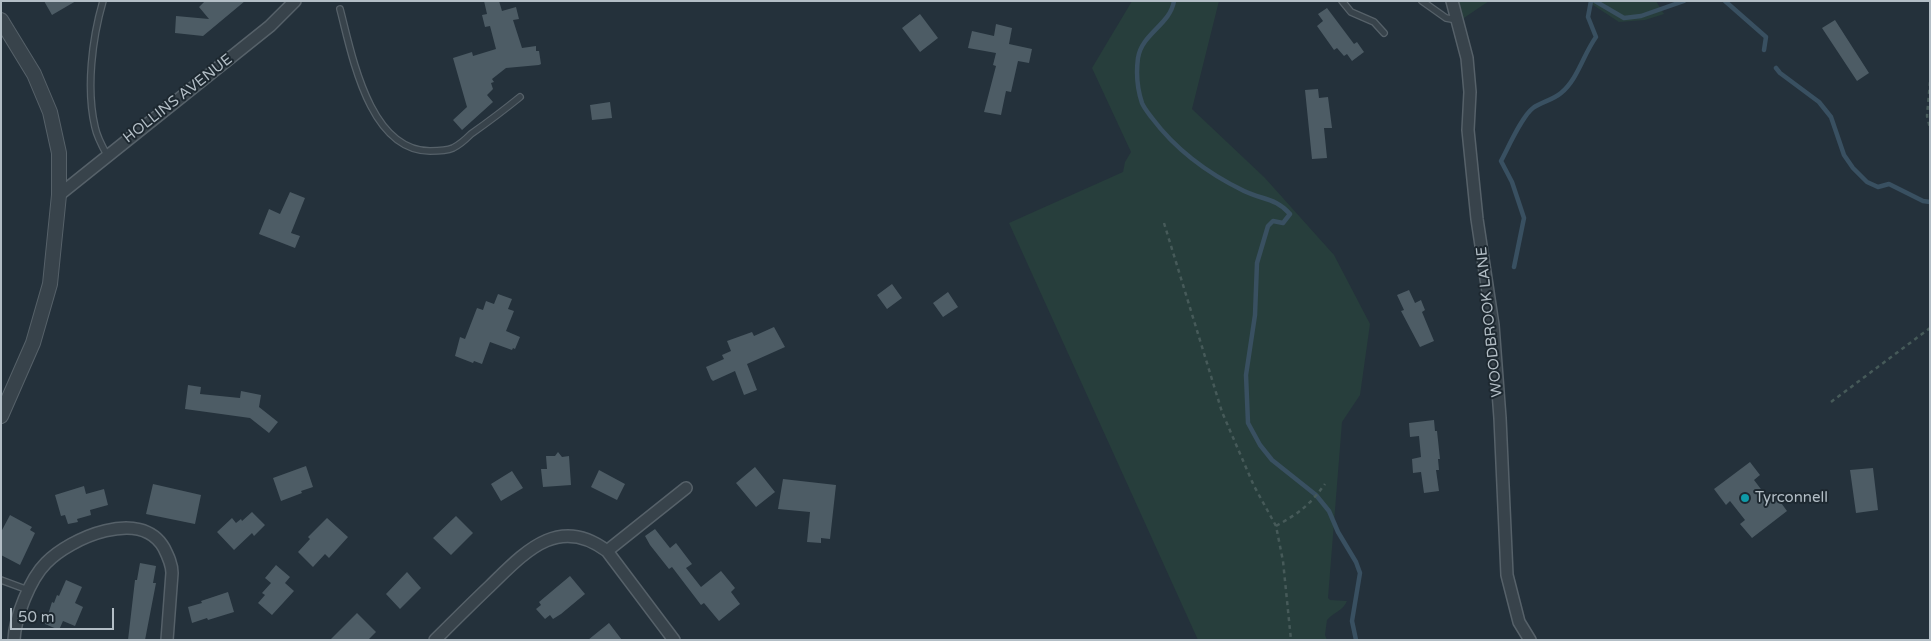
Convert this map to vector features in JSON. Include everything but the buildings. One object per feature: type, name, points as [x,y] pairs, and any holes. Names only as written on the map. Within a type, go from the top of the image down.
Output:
[{"type":"street","name":"HOLLINS AVENUE","points":[[59,195],[270,26],[295,1]]},
{"type":"street","name":"WOODBROOK LANE","points":[[1452,1],[1467,58],[1470,92],[1468,130],[1477,219],[1493,325],[1500,418],[1507,575],[1519,622],[1530,640]]},
{"type":"street","points":[[1,20],[34,74],[50,112],[59,153],[59,195],[50,284],[33,343],[1,416]]},
{"type":"street","points":[[607,551],[686,488]]},
{"type":"street","points":[[14,640],[16,624],[28,590],[46,563],[82,538],[120,527],[149,533],[162,544],[172,567],[167,640]]},
{"type":"street","points":[[434,640],[528,549],[541,542],[563,536],[596,542],[607,551],[674,640]]},
{"type":"lane","points":[[102,1],[96,26],[91,103],[95,128],[107,155]]},
{"type":"lane","points":[[1342,1],[1351,12],[1374,22],[1384,33]]},
{"type":"lane","points":[[1422,1],[1446,18],[1457,20]]},
{"type":"lane","points":[[340,9],[357,75],[373,109],[386,130],[400,143],[419,151],[440,151],[453,148],[520,97]]},
{"type":"lane","points":[[1,580],[28,590]]},
{"type":"path","points":[[1930,82],[1927,116],[1930,128]]},
{"type":"path","points":[[1164,223],[1222,412],[1254,486],[1276,526],[1283,561],[1291,640]]},
{"type":"path","points":[[1831,402],[1930,328]]},
{"type":"path","points":[[1276,526],[1300,512],[1313,500],[1325,484]]},
{"type":"green space","points":[[1132,1],[1219,1],[1192,109],[1265,178],[1334,255],[1370,324],[1360,395],[1342,422],[1328,598],[1330,600],[1347,601],[1343,607],[1327,620],[1325,635],[1327,640],[1198,640],[1009,223],[1123,172],[1125,162],[1131,152],[1092,68]]},
{"type":"green space","points":[[1450,1],[1489,1],[1455,24]]},
{"type":"green space","points":[[1587,1],[1656,1],[1664,14],[1645,20],[1619,22]]},
{"type":"waterway","points":[[1174,1],[1167,17],[1150,35],[1141,49],[1137,69],[1140,97],[1145,109],[1161,130],[1182,151],[1218,177],[1251,194],[1280,205],[1290,214],[1283,223],[1273,221],[1268,226],[1257,263],[1255,315],[1246,375],[1248,423],[1260,445],[1272,460],[1316,495],[1329,511],[1338,532],[1356,562],[1360,573],[1352,621],[1356,640]]},
{"type":"waterway","points":[[1514,267],[1524,218],[1512,182],[1501,161],[1529,112],[1536,106],[1561,93],[1576,74],[1596,37],[1588,17],[1591,1]]},
{"type":"waterway","points":[[1595,1],[1624,18],[1641,16],[1684,1]]},
{"type":"waterway","points":[[1725,1],[1766,37],[1764,50]]},
{"type":"waterway","points":[[1776,68],[1819,102],[1831,117],[1844,155],[1853,168],[1867,182],[1878,187],[1889,184],[1923,201],[1930,202]]},
{"type":"place","name":"Tyrconnell","points":[[1745,498]]}]
